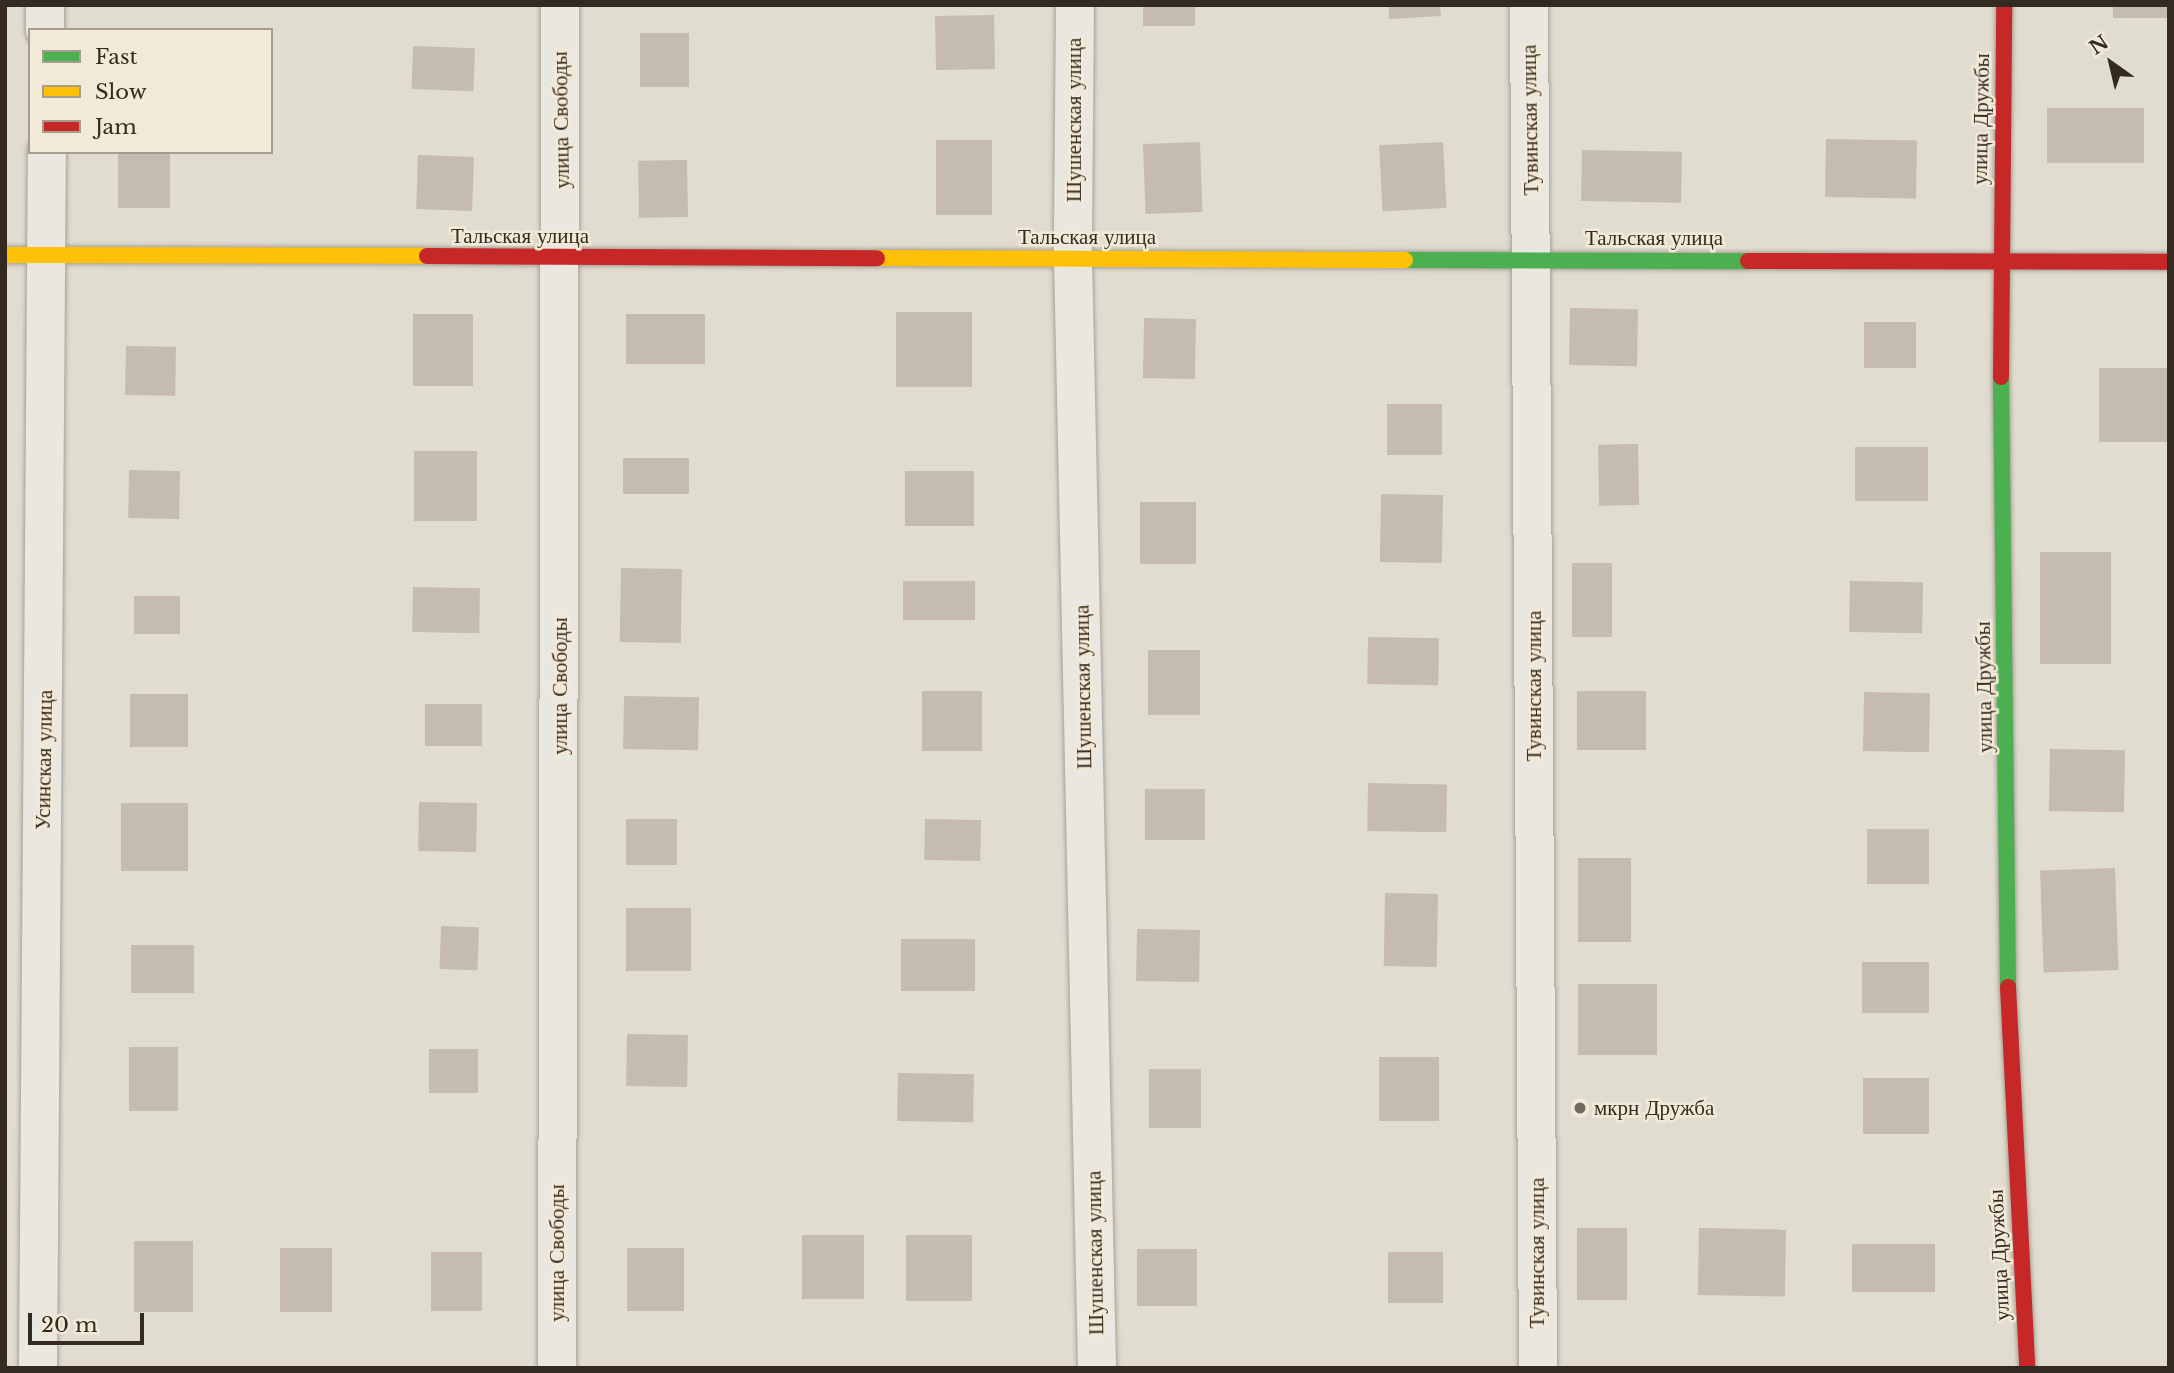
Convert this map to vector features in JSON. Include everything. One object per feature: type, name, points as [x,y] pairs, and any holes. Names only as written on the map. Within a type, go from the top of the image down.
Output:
[{"type":"street","points":[[45,5],[45,28]]},
{"type":"street","name":"улица Свободы","points":[[556,1368],[562,257],[560,5]]},
{"type":"street","name":"Шушенская улица","points":[[1075,5],[1073,258],[1097,1368]]},
{"type":"street","name":"Тувинская улица","points":[[1529,5],[1538,1368]]},
{"type":"street","name":"улица Дружбы","points":[[2004,5],[2000,258],[2009,1057],[2027,1368]]},
{"type":"street","name":"Усинская улица","points":[[38,1368],[49,255],[47,154]]},
{"type":"street","name":"Тальская улица","points":[[5,255],[2000,258],[2169,262]]},
{"type":"building","points":[[1143,5],[1195,5],[1195,26],[1143,26]]},
{"type":"building","points":[[1389,5],[1440,5],[1441,16],[1389,19]]},
{"type":"building","points":[[2113,5],[2169,5],[2169,18],[2113,18]]},
{"type":"building","points":[[994,15],[995,69],[936,70],[935,16]]},
{"type":"building","points":[[640,33],[689,33],[689,87],[640,87]]},
{"type":"building","points":[[413,46],[475,48],[473,91],[411,89]]},
{"type":"building","points":[[2047,108],[2144,108],[2144,163],[2047,163]]},
{"type":"building","points":[[1826,139],[1917,141],[1916,199],[1825,197]]},
{"type":"building","points":[[936,140],[992,140],[992,215],[936,215]]},
{"type":"building","points":[[1200,142],[1202,212],[1145,214],[1143,144]]},
{"type":"building","points":[[1443,142],[1446,208],[1383,211],[1379,145]]},
{"type":"building","points":[[1582,150],[1682,152],[1681,203],[1581,201]]},
{"type":"building","points":[[118,154],[170,154],[170,208],[118,208]]},
{"type":"building","points":[[418,155],[474,157],[472,211],[416,209]]},
{"type":"building","points":[[687,160],[688,217],[639,218],[638,161]]},
{"type":"building","points":[[1570,308],[1638,309],[1637,366],[1569,365]]},
{"type":"building","points":[[896,312],[972,312],[972,387],[896,387]]},
{"type":"building","points":[[413,314],[473,314],[473,386],[413,386]]},
{"type":"building","points":[[626,314],[705,314],[705,364],[626,364]]},
{"type":"building","points":[[1144,318],[1196,319],[1195,379],[1143,378]]},
{"type":"building","points":[[1864,322],[1916,322],[1916,368],[1864,368]]},
{"type":"building","points":[[126,346],[176,347],[175,396],[125,395]]},
{"type":"building","points":[[2099,368],[2169,368],[2169,442],[2099,442]]},
{"type":"building","points":[[1387,404],[1442,404],[1442,455],[1387,455]]},
{"type":"building","points":[[1638,444],[1639,505],[1599,506],[1598,445]]},
{"type":"building","points":[[1855,447],[1928,447],[1928,501],[1855,501]]},
{"type":"building","points":[[414,451],[477,451],[477,521],[414,521]]},
{"type":"building","points":[[623,458],[689,458],[689,494],[623,494]]},
{"type":"building","points":[[129,470],[180,471],[179,519],[128,518]]},
{"type":"building","points":[[905,471],[974,471],[974,526],[905,526]]},
{"type":"building","points":[[1381,494],[1443,495],[1442,563],[1380,562]]},
{"type":"building","points":[[1140,502],[1196,502],[1196,564],[1140,564]]},
{"type":"building","points":[[2040,552],[2111,552],[2111,664],[2040,664]]},
{"type":"building","points":[[1572,563],[1612,563],[1612,637],[1572,637]]},
{"type":"building","points":[[621,568],[682,569],[681,643],[620,642]]},
{"type":"building","points":[[903,581],[975,581],[975,620],[903,620]]},
{"type":"building","points":[[1850,581],[1923,582],[1922,633],[1849,632]]},
{"type":"building","points":[[413,587],[480,588],[479,633],[412,632]]},
{"type":"building","points":[[134,596],[180,596],[180,634],[134,634]]},
{"type":"building","points":[[1368,637],[1439,638],[1438,685],[1367,684]]},
{"type":"building","points":[[1148,650],[1200,650],[1200,715],[1148,715]]},
{"type":"building","points":[[922,691],[982,691],[982,751],[922,751]]},
{"type":"building","points":[[1577,691],[1646,691],[1646,750],[1577,750]]},
{"type":"building","points":[[1864,692],[1930,693],[1929,752],[1863,751]]},
{"type":"building","points":[[130,694],[188,694],[188,747],[130,747]]},
{"type":"building","points":[[624,696],[699,697],[698,750],[623,749]]},
{"type":"building","points":[[425,704],[482,704],[482,746],[425,746]]},
{"type":"building","points":[[2050,749],[2125,750],[2124,812],[2049,811]]},
{"type":"building","points":[[1368,783],[1447,784],[1446,832],[1367,831]]},
{"type":"building","points":[[1145,789],[1205,789],[1205,840],[1145,840]]},
{"type":"building","points":[[419,802],[477,803],[476,852],[418,851]]},
{"type":"building","points":[[121,803],[188,803],[188,871],[121,871]]},
{"type":"building","points":[[626,819],[677,819],[677,865],[626,865]]},
{"type":"building","points":[[925,819],[981,820],[980,861],[924,860]]},
{"type":"building","points":[[1867,829],[1929,829],[1929,884],[1867,884]]},
{"type":"building","points":[[1578,858],[1631,858],[1631,942],[1578,942]]},
{"type":"building","points":[[2115,868],[2119,970],[2044,973],[2040,871]]},
{"type":"building","points":[[1385,893],[1438,894],[1437,967],[1384,966]]},
{"type":"building","points":[[626,908],[691,908],[691,971],[626,971]]},
{"type":"building","points":[[441,926],[479,927],[477,970],[439,969]]},
{"type":"building","points":[[1137,929],[1200,930],[1199,982],[1136,981]]},
{"type":"building","points":[[901,939],[975,939],[975,991],[901,991]]},
{"type":"building","points":[[131,945],[194,945],[194,993],[131,993]]},
{"type":"building","points":[[1862,962],[1929,962],[1929,1013],[1862,1013]]},
{"type":"building","points":[[1578,984],[1657,984],[1657,1055],[1578,1055]]},
{"type":"building","points":[[627,1034],[688,1035],[687,1087],[626,1086]]},
{"type":"building","points":[[129,1047],[178,1047],[178,1111],[129,1111]]},
{"type":"building","points":[[429,1049],[478,1049],[478,1093],[429,1093]]},
{"type":"building","points":[[1379,1057],[1439,1057],[1439,1121],[1379,1121]]},
{"type":"building","points":[[1149,1069],[1201,1069],[1201,1128],[1149,1128]]},
{"type":"building","points":[[898,1073],[974,1074],[973,1122],[897,1121]]},
{"type":"building","points":[[1863,1078],[1929,1078],[1929,1134],[1863,1134]]},
{"type":"building","points":[[1577,1228],[1627,1228],[1627,1300],[1577,1300]]},
{"type":"building","points":[[1699,1228],[1786,1230],[1785,1297],[1698,1295]]},
{"type":"building","points":[[802,1235],[864,1235],[864,1299],[802,1299]]},
{"type":"building","points":[[906,1235],[972,1235],[972,1301],[906,1301]]},
{"type":"building","points":[[134,1241],[193,1241],[193,1312],[134,1312]]},
{"type":"building","points":[[1852,1244],[1935,1244],[1935,1292],[1852,1292]]},
{"type":"building","points":[[280,1248],[332,1248],[332,1312],[280,1312]]},
{"type":"building","points":[[627,1248],[684,1248],[684,1311],[627,1311]]},
{"type":"building","points":[[1137,1249],[1197,1249],[1197,1306],[1137,1306]]},
{"type":"building","points":[[431,1252],[482,1252],[482,1311],[431,1311]]},
{"type":"building","points":[[1388,1252],[1443,1252],[1443,1303],[1388,1303]]},
{"type":"traffic: fast","points":[[1405,260],[1748,261]]},
{"type":"traffic: fast","points":[[2001,377],[2008,987]]},
{"type":"traffic: slow","points":[[5,255],[427,256]]},
{"type":"traffic: slow","points":[[877,258],[1405,260]]},
{"type":"traffic: jam","points":[[2001,377],[2004,5]]},
{"type":"traffic: jam","points":[[427,256],[877,258]]},
{"type":"traffic: jam","points":[[1748,261],[2169,262]]},
{"type":"traffic: jam","points":[[2008,987],[2027,1368]]},
{"type":"place","name":"мкрн Дружба","points":[[1580,1108]]}]
